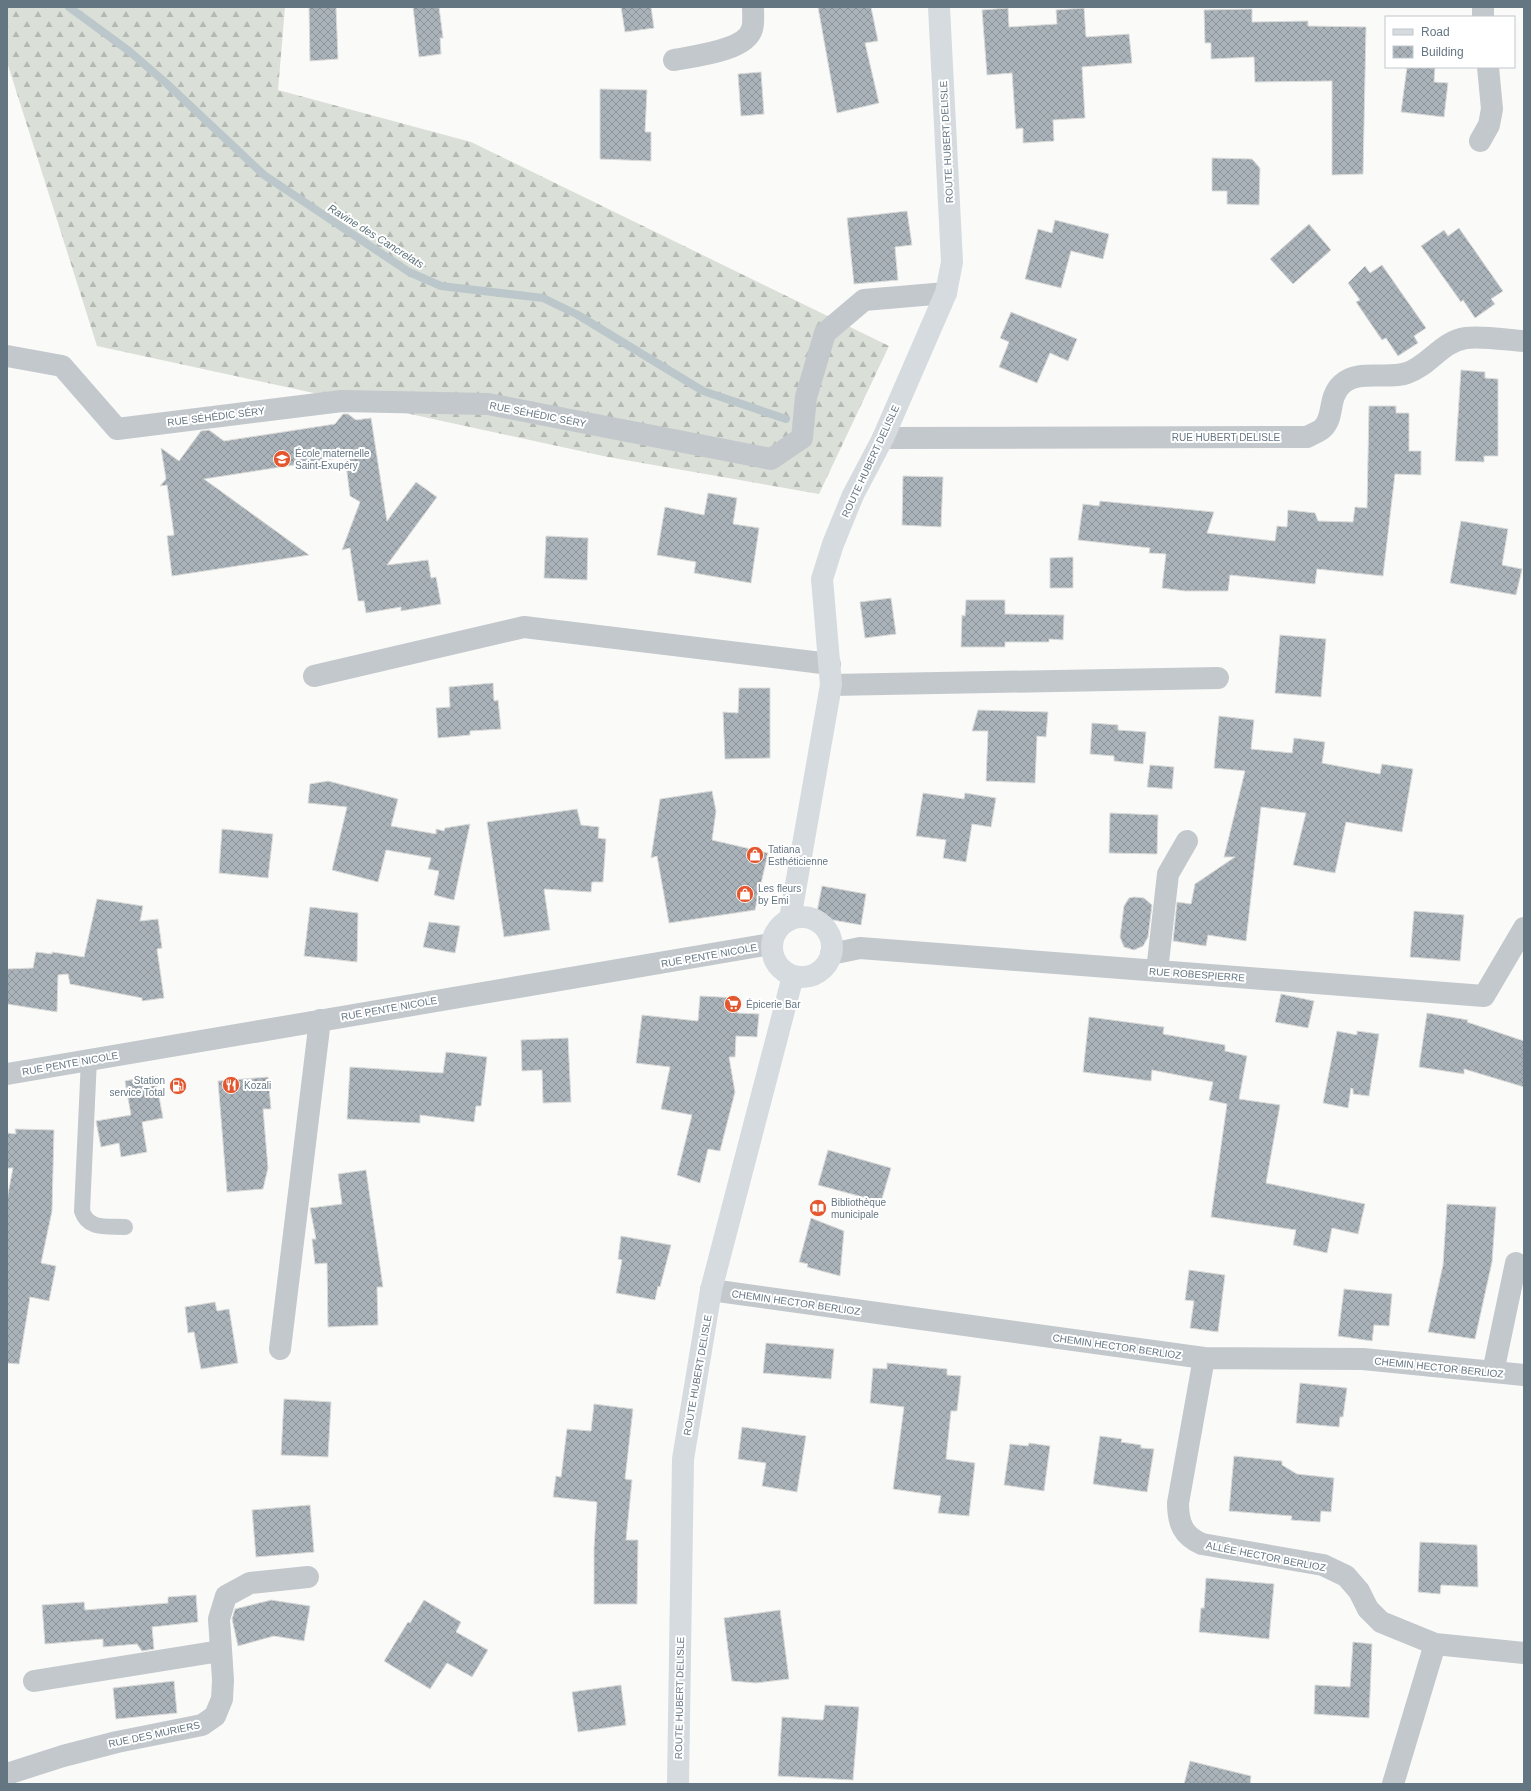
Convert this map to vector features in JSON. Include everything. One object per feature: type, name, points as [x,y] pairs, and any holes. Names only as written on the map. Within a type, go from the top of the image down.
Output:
[{"type":"main road","name":"ROUTE HUBERT DELISLE","points":[[790,919],[830,675],[822,579],[832,544],[853,495],[883,438],[946,293],[952,262],[939,7]]},
{"type":"main road","points":[[803,916],[820,922],[828,932],[832,943],[832,954],[826,966],[817,974],[806,978],[793,976],[780,969],[773,957],[771,944],[777,929],[790,919],[803,916]]},
{"type":"main road","name":"ROUTE HUBERT DELISLE","points":[[678,1784],[683,1459],[711,1290],[793,976]]},
{"type":"street","points":[[674,60],[730,48],[744,41],[752,29],[753,7]]},
{"type":"street","points":[[1480,141],[1489,125],[1492,109],[1488,68]]},
{"type":"street","name":"RUE SÉHÉDIC SÉRY","points":[[7,356],[62,366],[117,429],[342,401],[488,404],[771,459],[802,438],[806,397],[825,333],[864,300],[946,293]]},
{"type":"street","name":"RUE HUBERT DELISLE","points":[[883,438],[1307,437],[1322,429],[1327,422],[1331,400],[1341,385],[1348,379],[1357,377],[1407,374],[1420,367],[1455,341],[1466,338],[1524,341]]},
{"type":"street","points":[[314,676],[524,627],[830,675],[1218,678]]},
{"type":"street","points":[[1157,971],[1168,874],[1187,841]]},
{"type":"street","name":"RUE ROBESPIERRE","points":[[832,954],[860,948],[1484,996],[1524,928]]},
{"type":"street","name":"RUE PENTE NICOLE","points":[[7,1074],[771,944]]},
{"type":"street","points":[[280,1349],[320,1020]]},
{"type":"street","points":[[1493,1372],[1516,1263]]},
{"type":"street","name":"CHEMIN HECTOR BERLIOZ","points":[[711,1290],[1204,1358],[1363,1359],[1524,1375]]},
{"type":"street","name":"ALLÉE HECTOR BERLIOZ","points":[[1204,1358],[1178,1503],[1178,1518],[1183,1532],[1192,1540],[1202,1544],[1323,1566],[1346,1576],[1359,1591],[1368,1609],[1381,1622],[1435,1644],[1524,1653]]},
{"type":"street","name":"RUE DES MURIERS","points":[[7,1774],[63,1756],[117,1742],[202,1725],[215,1716],[222,1699],[223,1680],[219,1619],[226,1596],[250,1583],[308,1577]]},
{"type":"street","points":[[1393,1784],[1435,1644]]},
{"type":"street","points":[[34,1681],[220,1651]]},
{"type":"lane","points":[[89,1059],[82,1211],[84,1218],[91,1224],[125,1227]]},
{"type":"green space","points":[[7,7],[285,7],[278,90],[471,142],[889,346],[819,494],[608,457],[97,346],[7,62]]},
{"type":"building","points":[[309,7],[336,7],[338,59],[310,61]]},
{"type":"building","points":[[413,7],[439,7],[443,38],[440,38],[441,54],[419,57]]},
{"type":"building","points":[[621,7],[651,7],[654,28],[625,32]]},
{"type":"building","points":[[818,7],[871,7],[878,41],[865,43],[879,103],[837,113]]},
{"type":"building","points":[[1008,8],[1009,27],[1057,24],[1056,10],[1084,8],[1086,37],[1129,34],[1132,63],[1082,67],[1085,118],[1053,120],[1054,141],[1023,143],[1023,128],[1016,129],[1012,73],[987,75],[982,10]]},
{"type":"building","points":[[1252,9],[1252,22],[1308,21],[1308,26],[1366,27],[1363,174],[1332,175],[1332,81],[1255,82],[1254,57],[1211,59],[1211,43],[1205,43],[1204,10]]},
{"type":"building","points":[[1407,68],[1435,68],[1434,82],[1448,83],[1444,117],[1401,112]]},
{"type":"building","points":[[761,72],[764,114],[741,116],[738,74]]},
{"type":"building","points":[[600,89],[647,90],[645,132],[651,132],[651,161],[600,159]]},
{"type":"building","points":[[1212,158],[1252,159],[1260,168],[1259,205],[1227,204],[1227,191],[1212,191]]},
{"type":"building","points":[[907,211],[912,245],[895,247],[898,280],[854,284],[847,218]]},
{"type":"building","points":[[1055,220],[1109,234],[1103,259],[1071,251],[1061,288],[1025,279],[1038,229],[1052,233]]},
{"type":"building","points":[[1309,224],[1331,250],[1293,284],[1270,259]]},
{"type":"building","points":[[1459,228],[1503,291],[1491,299],[1495,304],[1475,318],[1463,300],[1461,302],[1421,246],[1444,230],[1448,236]]},
{"type":"building","points":[[1382,265],[1426,328],[1414,336],[1418,343],[1398,356],[1386,338],[1382,340],[1356,302],[1360,300],[1348,283],[1365,266],[1370,273]]},
{"type":"building","points":[[1011,312],[1077,339],[1068,361],[1050,353],[1037,383],[999,367],[1009,342],[1000,338]]},
{"type":"building","points":[[1461,370],[1485,372],[1485,378],[1498,379],[1498,456],[1484,456],[1484,462],[1455,461]]},
{"type":"building","points":[[1369,406],[1396,406],[1396,413],[1409,413],[1409,451],[1421,451],[1421,475],[1395,474],[1383,576],[1317,569],[1315,584],[1230,575],[1228,591],[1185,591],[1162,588],[1166,554],[1149,553],[1150,548],[1078,540],[1083,504],[1099,506],[1100,501],[1214,512],[1207,533],[1275,541],[1277,526],[1287,527],[1288,510],[1315,513],[1318,521],[1353,522],[1355,507],[1367,508]]},
{"type":"building","points":[[343,414],[348,414],[356,420],[371,418],[387,521],[416,482],[437,497],[387,565],[428,560],[431,578],[436,577],[441,604],[401,611],[401,607],[366,613],[364,601],[358,601],[350,548],[342,550],[360,502],[350,496],[345,457],[204,479],[309,555],[172,576],[167,536],[174,535],[167,485],[160,486],[166,479],[161,448],[179,461],[201,431],[209,430],[224,441],[335,424]]},
{"type":"building","points":[[903,476],[943,477],[941,527],[902,525]]},
{"type":"building","points":[[708,493],[737,498],[733,524],[759,528],[751,583],[694,573],[696,562],[657,555],[665,507],[704,515]]},
{"type":"building","points":[[1461,521],[1508,529],[1502,565],[1522,569],[1516,595],[1450,583]]},
{"type":"building","points":[[546,536],[588,538],[587,580],[544,578]]},
{"type":"building","points":[[1073,557],[1073,588],[1050,588],[1050,558]]},
{"type":"building","points":[[891,598],[896,634],[865,638],[860,602]]},
{"type":"building","points":[[966,600],[1005,600],[1005,614],[1064,615],[1063,640],[1049,639],[1049,642],[1005,642],[1005,647],[961,647],[962,615],[965,616]]},
{"type":"building","points":[[1280,635],[1326,639],[1321,697],[1275,693]]},
{"type":"building","points":[[493,683],[494,701],[498,700],[501,729],[470,731],[470,735],[438,738],[436,708],[450,707],[449,687]]},
{"type":"building","points":[[739,688],[770,688],[770,758],[725,759],[723,712],[738,713]]},
{"type":"building","points":[[978,710],[1048,712],[1046,737],[1037,736],[1035,783],[986,781],[988,731],[972,731]]},
{"type":"building","points":[[1219,716],[1254,720],[1251,749],[1292,753],[1294,738],[1325,742],[1322,763],[1380,774],[1382,764],[1413,769],[1402,832],[1346,822],[1335,873],[1293,865],[1306,813],[1261,807],[1246,941],[1208,935],[1206,946],[1173,941],[1177,902],[1191,904],[1195,884],[1235,857],[1224,857],[1245,771],[1214,768]]},
{"type":"building","points":[[1092,723],[1118,725],[1118,730],[1146,732],[1143,764],[1114,761],[1114,756],[1090,754]]},
{"type":"building","points":[[1150,765],[1174,767],[1172,789],[1147,787]]},
{"type":"building","points":[[328,781],[398,799],[391,826],[436,834],[436,829],[444,831],[445,828],[470,824],[454,900],[434,895],[439,871],[428,869],[431,858],[386,850],[378,882],[332,870],[347,807],[308,803],[310,784]]},
{"type":"building","points":[[712,791],[716,811],[712,840],[768,853],[755,910],[669,923],[657,856],[651,858],[660,799]]},
{"type":"building","points":[[923,793],[964,799],[965,793],[996,798],[991,827],[972,824],[966,862],[943,858],[946,840],[916,836]]},
{"type":"building","points":[[577,809],[581,825],[599,827],[598,838],[606,839],[603,882],[592,882],[591,892],[544,889],[550,930],[504,937],[487,822]]},
{"type":"building","points":[[1110,813],[1158,815],[1157,854],[1109,853]]},
{"type":"building","points":[[222,829],[273,834],[268,878],[219,873]]},
{"type":"building","points":[[822,886],[866,894],[861,925],[816,917]]},
{"type":"building","points":[[1129,898],[1144,898],[1152,905],[1148,937],[1143,946],[1134,950],[1124,947],[1120,937],[1124,906]]},
{"type":"building","points":[[97,899],[143,906],[140,921],[158,919],[162,948],[157,949],[164,998],[142,1001],[142,998],[70,984],[68,974],[58,975],[57,1012],[7,1004],[7,969],[33,968],[36,952],[52,954],[52,952],[84,957]]},
{"type":"building","points":[[310,907],[358,913],[357,962],[304,956]]},
{"type":"building","points":[[1414,911],[1464,915],[1460,961],[1410,957]]},
{"type":"building","points":[[429,922],[460,926],[455,953],[423,947]]},
{"type":"building","points":[[1281,994],[1314,1001],[1308,1028],[1275,1022]]},
{"type":"building","points":[[700,996],[738,998],[737,1013],[759,1014],[757,1037],[736,1036],[735,1057],[729,1057],[735,1092],[720,1151],[708,1149],[700,1183],[677,1175],[692,1115],[661,1109],[670,1067],[636,1063],[642,1015],[698,1021]]},
{"type":"building","points":[[1427,1013],[1468,1020],[1467,1022],[1524,1041],[1524,1087],[1464,1069],[1464,1074],[1419,1067]]},
{"type":"building","points":[[1089,1017],[1164,1027],[1163,1034],[1225,1045],[1225,1051],[1247,1056],[1239,1099],[1280,1105],[1266,1183],[1365,1204],[1358,1234],[1332,1228],[1327,1253],[1293,1245],[1296,1230],[1211,1217],[1227,1104],[1209,1100],[1213,1082],[1152,1070],[1151,1081],[1083,1072]]},
{"type":"building","points":[[1337,1031],[1357,1035],[1357,1031],[1379,1034],[1369,1096],[1353,1094],[1353,1089],[1351,1088],[1348,1108],[1323,1103]]},
{"type":"building","points":[[568,1038],[571,1102],[543,1103],[542,1070],[522,1071],[521,1040]]},
{"type":"building","points":[[446,1052],[487,1057],[481,1106],[476,1106],[474,1122],[420,1115],[420,1123],[347,1119],[350,1067],[443,1073]]},
{"type":"building","points":[[155,1075],[163,1118],[142,1122],[147,1152],[121,1157],[119,1143],[101,1147],[96,1121],[131,1115],[125,1081]]},
{"type":"building","points":[[268,1077],[271,1109],[263,1109],[268,1168],[263,1189],[227,1192],[218,1081]]},
{"type":"building","points":[[15,1129],[54,1130],[52,1211],[41,1263],[56,1266],[49,1301],[30,1297],[19,1364],[7,1363],[7,1199],[13,1168],[7,1168],[7,1133],[16,1134]]},
{"type":"building","points":[[828,1150],[891,1168],[881,1202],[818,1185]]},
{"type":"building","points":[[366,1170],[383,1287],[377,1287],[378,1325],[328,1327],[327,1263],[315,1264],[312,1239],[316,1239],[310,1208],[342,1204],[338,1174]]},
{"type":"building","points":[[1447,1204],[1496,1207],[1492,1262],[1475,1339],[1428,1332],[1443,1265]]},
{"type":"building","points":[[811,1218],[844,1231],[840,1276],[807,1267],[808,1264],[799,1262]]},
{"type":"building","points":[[621,1236],[671,1245],[655,1300],[616,1293],[622,1260],[618,1259]]},
{"type":"building","points":[[1189,1270],[1225,1275],[1218,1332],[1190,1328],[1194,1301],[1185,1300]]},
{"type":"building","points":[[1344,1289],[1392,1294],[1389,1326],[1374,1325],[1372,1341],[1338,1336]]},
{"type":"building","points":[[215,1302],[217,1311],[229,1309],[238,1363],[201,1369],[194,1332],[188,1333],[185,1307]]},
{"type":"building","points":[[766,1343],[834,1349],[831,1379],[763,1373]]},
{"type":"building","points":[[887,1363],[947,1369],[947,1375],[961,1376],[957,1411],[951,1411],[946,1459],[975,1463],[969,1516],[938,1513],[941,1496],[893,1489],[904,1407],[870,1403],[873,1368],[887,1369]]},
{"type":"building","points":[[1300,1383],[1347,1388],[1343,1417],[1340,1417],[1339,1427],[1296,1423]]},
{"type":"building","points":[[284,1399],[331,1402],[328,1457],[281,1455]]},
{"type":"building","points":[[594,1404],[633,1409],[625,1479],[632,1480],[626,1540],[638,1540],[637,1604],[594,1604],[594,1548],[597,1502],[553,1497],[556,1476],[561,1477],[567,1429],[591,1431]]},
{"type":"building","points":[[742,1427],[806,1436],[797,1492],[762,1486],[766,1463],[738,1459]]},
{"type":"building","points":[[1100,1436],[1122,1439],[1121,1442],[1141,1445],[1141,1448],[1154,1449],[1147,1492],[1093,1484]]},
{"type":"building","points":[[1029,1443],[1050,1446],[1044,1491],[1004,1485],[1010,1444],[1028,1446]]},
{"type":"building","points":[[1234,1456],[1282,1461],[1282,1465],[1297,1474],[1334,1478],[1331,1512],[1321,1511],[1320,1522],[1291,1520],[1292,1516],[1229,1511]]},
{"type":"building","points":[[310,1505],[314,1552],[256,1557],[252,1510]]},
{"type":"building","points":[[1420,1542],[1477,1545],[1478,1587],[1441,1585],[1440,1594],[1418,1592]]},
{"type":"building","points":[[1206,1578],[1274,1584],[1269,1639],[1199,1632],[1201,1608],[1204,1608]]},
{"type":"building","points":[[196,1595],[198,1622],[152,1627],[154,1649],[142,1651],[137,1644],[103,1647],[103,1639],[45,1644],[42,1605],[84,1602],[85,1610],[168,1603],[168,1597]]},
{"type":"building","points":[[271,1600],[310,1606],[304,1641],[274,1636],[238,1646],[232,1619],[235,1609]]},
{"type":"building","points":[[424,1600],[461,1622],[456,1632],[488,1650],[472,1677],[447,1663],[430,1689],[384,1661],[408,1622],[410,1623]]},
{"type":"building","points":[[780,1610],[789,1679],[756,1683],[732,1681],[724,1618]]},
{"type":"building","points":[[1353,1642],[1372,1644],[1369,1718],[1314,1714],[1315,1685],[1350,1687]]},
{"type":"building","points":[[174,1681],[177,1713],[116,1719],[113,1688]]},
{"type":"building","points":[[621,1685],[626,1725],[578,1732],[572,1692]]},
{"type":"building","points":[[825,1705],[859,1707],[853,1780],[778,1776],[782,1717],[823,1720]]},
{"type":"building","points":[[1190,1761],[1251,1776],[1250,1784],[1184,1784]]},
{"type":"waterway","name":"Ravine des Cancrelats","points":[[69,7],[129,51],[166,83],[264,175],[409,272],[441,286],[543,298],[578,315],[703,391],[786,419]]},
{"type":"place","name":"École maternelle Saint-Exupéry","points":[[282,459]]},
{"type":"place","name":"Tatiana Esthéticienne","points":[[755,855]]},
{"type":"place","name":"Les fleurs by Emi","points":[[745,894]]},
{"type":"place","name":"Épicerie Bar","points":[[733,1004]]},
{"type":"place","name":"Kozali","points":[[231,1085]]},
{"type":"place","name":"Station service Total","points":[[178,1086]]},
{"type":"place","name":"Bibliothèque municipale","points":[[818,1208]]}]
